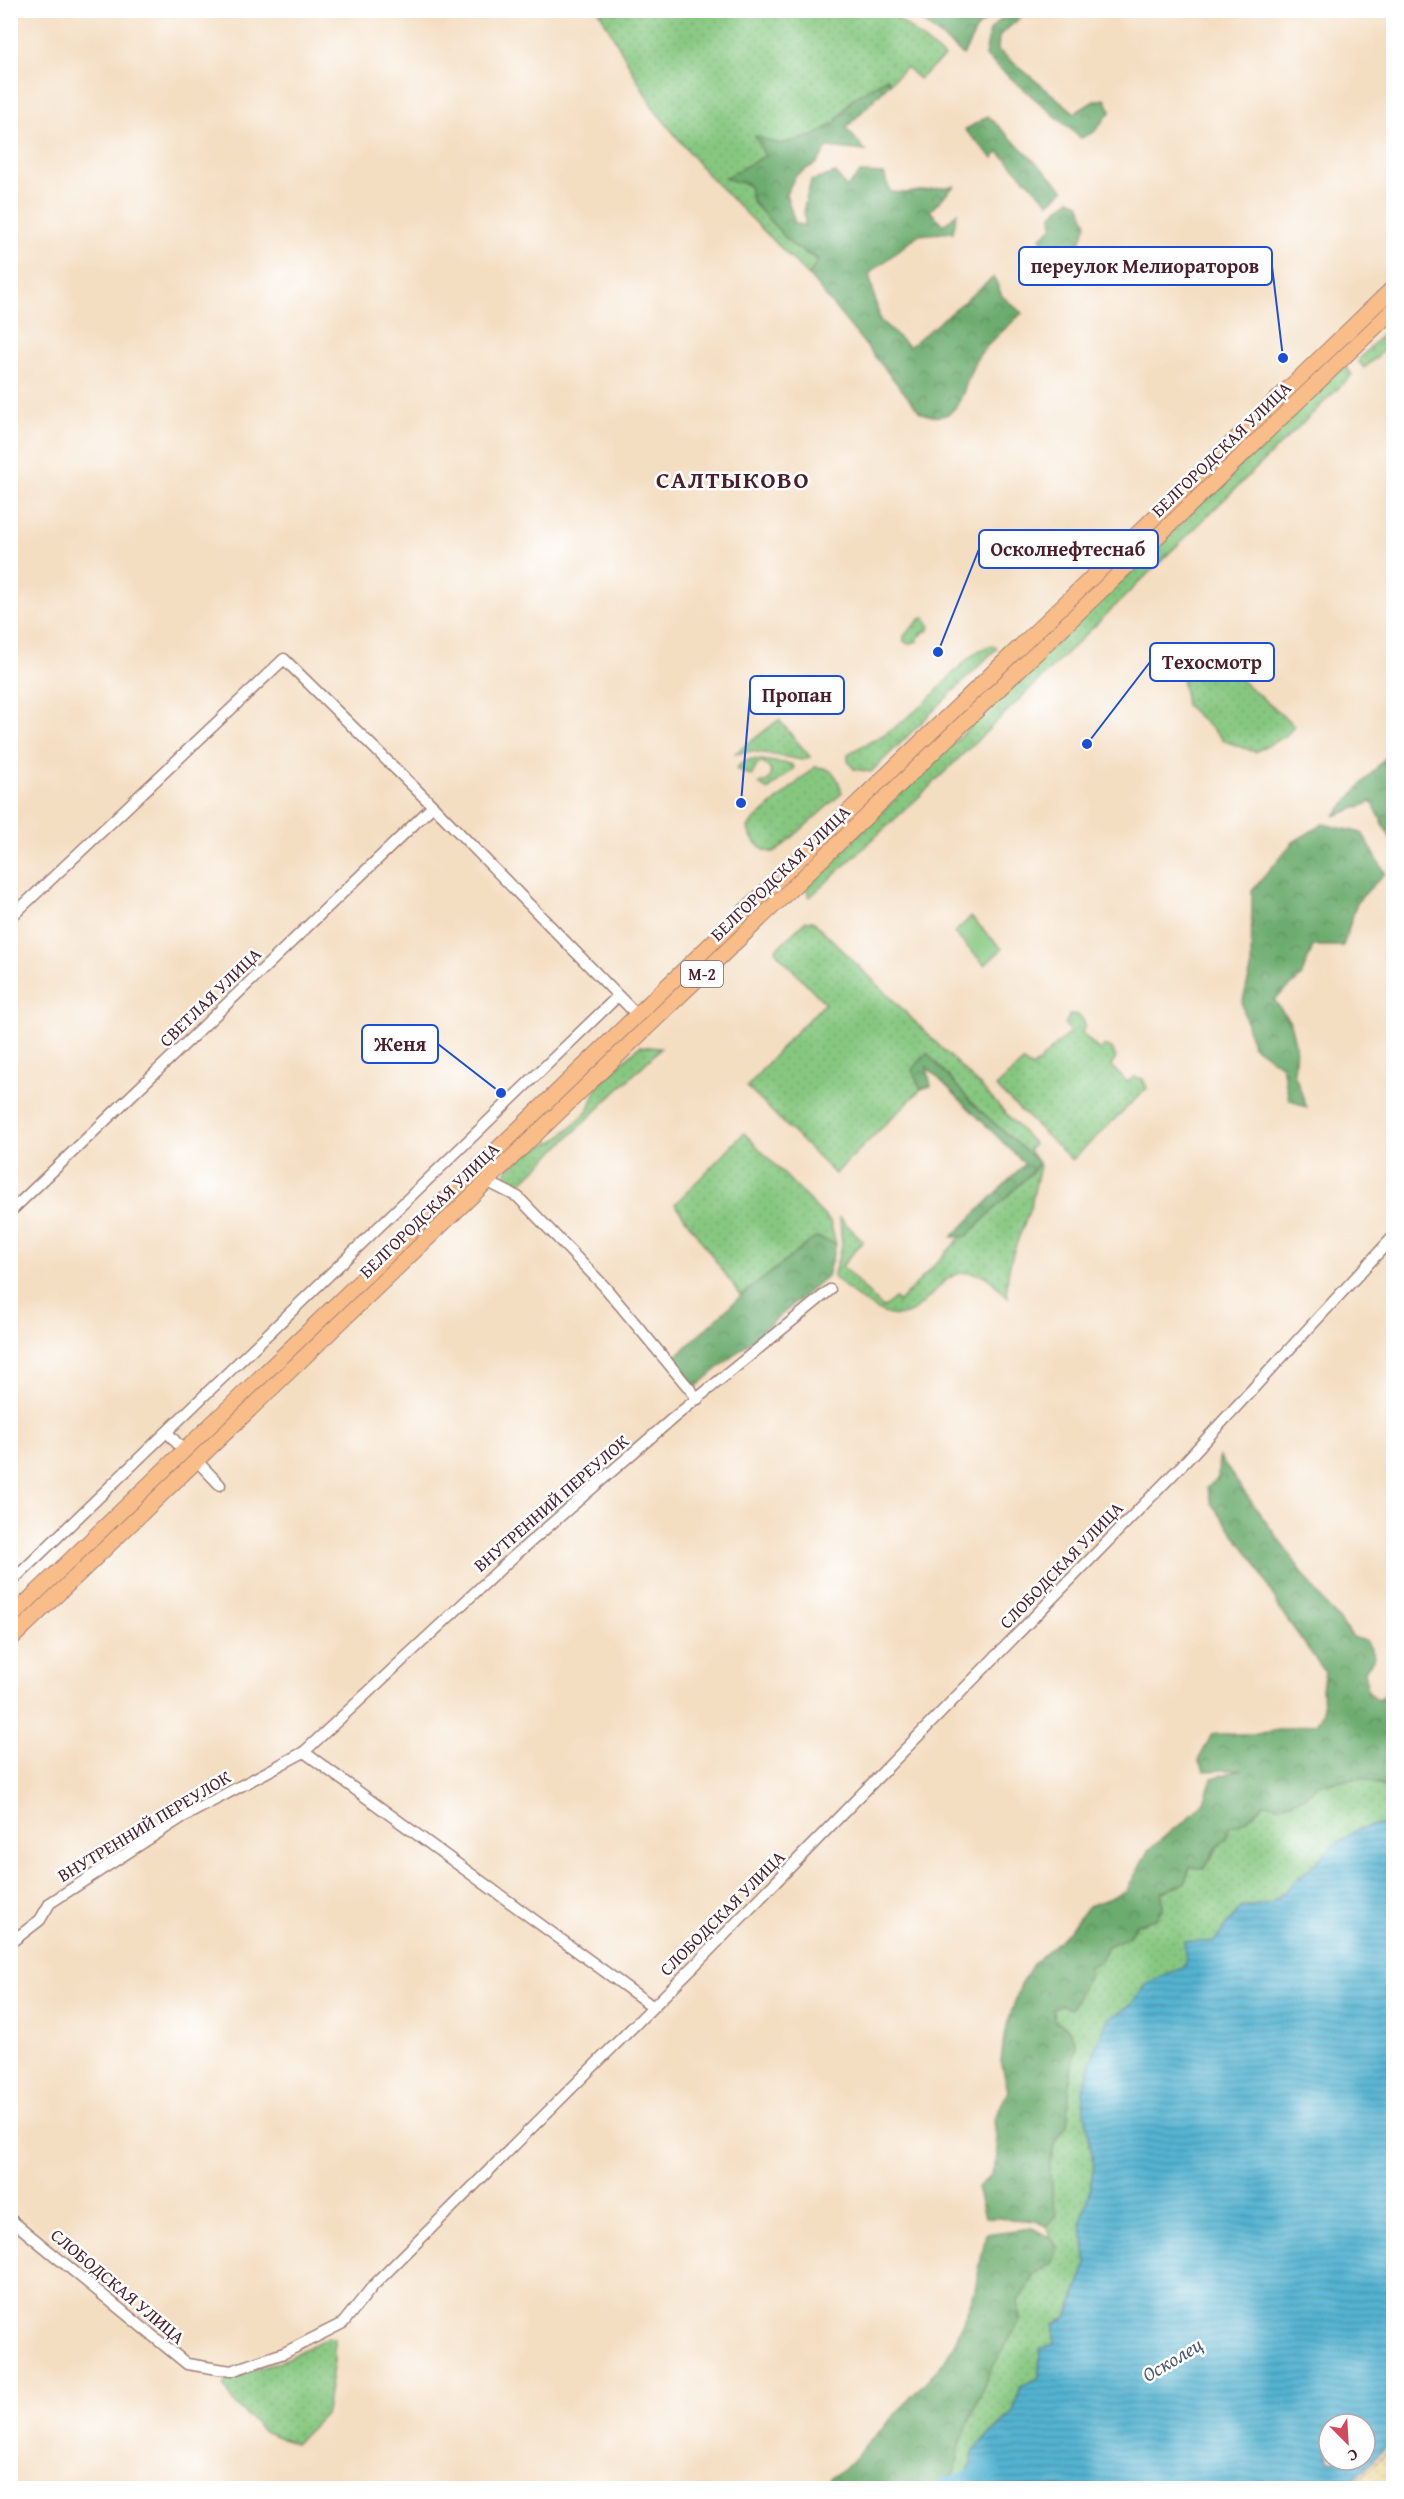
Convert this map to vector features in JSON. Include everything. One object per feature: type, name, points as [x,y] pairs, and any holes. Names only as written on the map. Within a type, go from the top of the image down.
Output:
[{"type":"main road","name":"БЕЛГОРОДСКАЯ УЛИЦА","points":[[10,1640],[190,1456],[637,1016],[1394,288]]},
{"type":"main road","name":"БЕЛГОРОДСКАЯ УЛИЦА","points":[[10,1618],[488,1182],[1394,309]]},
{"type":"street","points":[[10,918],[284,659],[433,806],[637,1016]]},
{"type":"street","name":"СВЕТЛАЯ УЛИЦА","points":[[10,1212],[433,806]]},
{"type":"street","points":[[10,1583],[618,996]]},
{"type":"street","points":[[488,1182],[518,1197],[604,1286],[698,1399]]},
{"type":"street","name":"СЛОБОДСКАЯ УЛИЦА","points":[[10,2219],[187,2364],[231,2371],[284,2353],[343,2323],[373,2286],[703,1957],[1186,1461],[1394,1236]]},
{"type":"street","name":"ВНУТРЕННИЙ ПЕРЕУЛОК","points":[[10,1943],[40,1920],[50,1903],[181,1818],[304,1752],[513,1557],[830,1290]]},
{"type":"street","points":[[167,1432],[220,1485]]},
{"type":"street","points":[[304,1752],[652,2006]]},
{"type":"green space","points":[[1010,10],[1028,11],[999,36],[998,50],[1075,113],[1094,101],[1105,99],[1111,111],[1094,132],[1081,138],[985,56],[990,30]]},
{"type":"green space","points":[[599,11],[889,11],[944,57],[919,79],[906,67],[890,83],[887,78],[852,99],[835,123],[814,136],[779,144],[756,137],[766,156],[725,178],[749,185],[752,201],[792,245],[818,260],[809,276],[707,174],[654,109]]},
{"type":"green space","points":[[910,11],[994,11],[978,27],[963,55]]},
{"type":"green space","points":[[887,78],[890,83],[846,128],[866,151],[828,147],[817,163],[796,175],[786,194],[795,223],[805,226],[804,207],[811,181],[836,173],[846,188],[860,173],[884,174],[890,192],[905,193],[954,186],[930,211],[944,225],[957,213],[953,232],[918,235],[869,274],[880,320],[909,347],[994,277],[1002,296],[1022,313],[982,351],[960,401],[945,415],[934,416],[920,412],[809,276],[818,259],[792,245],[752,201],[749,185],[724,178],[765,156],[755,136],[779,144],[814,136],[835,123],[852,99]]},
{"type":"green space","points":[[988,116],[1064,190],[1049,203],[999,152],[993,158],[965,130]]},
{"type":"green space","points":[[1070,199],[1079,203],[1087,224],[1075,256],[1062,244],[1050,256],[1040,238],[1053,227],[1052,215]]},
{"type":"green space","points":[[1393,323],[1393,343],[1364,368],[1359,362],[1360,358]]},
{"type":"green space","points":[[1347,368],[1352,375],[920,796],[810,897],[807,889],[813,878],[1150,554],[1330,375],[1338,369]]},
{"type":"green space","points":[[925,618],[930,627],[928,632],[926,630],[917,639],[918,641],[908,644],[904,641],[904,636],[920,619]]},
{"type":"green space","points":[[993,645],[997,648],[871,772],[854,769],[848,761],[848,754],[898,725],[931,697],[976,652]]},
{"type":"green space","points":[[1203,648],[1294,725],[1286,736],[1255,752],[1225,741],[1186,705],[1181,671]]},
{"type":"green space","points":[[779,720],[810,757],[802,760],[752,751],[734,754]]},
{"type":"green space","points":[[1393,749],[1393,843],[1372,802],[1334,816]]},
{"type":"green space","points":[[752,759],[791,764],[794,768],[768,790],[759,784],[769,780],[771,775],[770,769],[763,763],[758,764],[751,776],[736,769],[743,762]]},
{"type":"green space","points":[[815,767],[821,767],[834,774],[842,793],[776,852],[766,851],[754,841],[748,828]]},
{"type":"green space","points":[[1323,824],[1362,833],[1385,873],[1357,902],[1343,946],[1313,946],[1301,977],[1274,1000],[1290,1022],[1296,1048],[1294,1073],[1307,1108],[1289,1099],[1282,1066],[1252,1045],[1242,1004],[1251,970],[1252,891],[1293,842]]},
{"type":"green space","points":[[971,917],[1002,949],[985,965],[954,933]]},
{"type":"green space","points":[[806,921],[813,921],[983,1089],[1034,1144],[1029,1150],[1036,1161],[974,1105],[927,1053],[912,1070],[921,1089],[835,1174],[747,1087],[788,1040],[825,1003],[777,953],[776,949]]},
{"type":"green space","points":[[1076,1014],[1085,1024],[1082,1033],[1099,1050],[1105,1046],[1112,1048],[1116,1058],[1111,1066],[1127,1082],[1134,1077],[1143,1079],[1147,1088],[1072,1160],[996,1087],[1023,1062],[1032,1068],[1070,1032],[1065,1024],[1070,1015]]},
{"type":"green space","points":[[640,1046],[661,1048],[516,1188],[509,1184],[505,1179],[506,1171],[528,1153],[558,1139],[588,1111],[599,1083]]},
{"type":"green space","points":[[927,1053],[974,1105],[1039,1163],[967,1236],[952,1237],[1025,1164],[927,1067],[931,1086],[921,1089],[912,1070]]},
{"type":"green space","points":[[744,1133],[830,1222],[836,1244],[816,1237],[741,1296],[675,1204]]},
{"type":"green space","points":[[1038,1164],[1040,1166],[1030,1208],[1010,1264],[1008,1298],[985,1276],[959,1273],[949,1278],[913,1311],[902,1315],[890,1315],[874,1309],[833,1277],[842,1245],[840,1218],[863,1241],[842,1266],[883,1308],[895,1298],[899,1302],[962,1236],[967,1236]]},
{"type":"green space","points":[[816,1237],[836,1244],[827,1276],[695,1388],[674,1358],[741,1296]]},
{"type":"green space","points":[[1219,1457],[1323,1601],[1353,1637],[1367,1642],[1375,1656],[1365,1671],[1368,1692],[1379,1700],[1393,1686],[1393,1793],[1377,1783],[1362,1778],[1318,1784],[1303,1798],[1278,1806],[1264,1802],[1249,1818],[1230,1827],[1226,1838],[1214,1851],[1204,1868],[1190,1867],[1184,1884],[1162,1892],[1163,1907],[1156,1919],[1136,1924],[1128,1937],[1108,1946],[1099,1962],[1088,1967],[1090,1973],[1071,2009],[1060,2005],[1052,2009],[1055,2021],[1069,2030],[1076,2044],[1070,2078],[1067,2126],[1059,2136],[1051,2157],[1050,2180],[1057,2216],[1047,2226],[1036,2221],[985,2217],[977,2188],[991,2175],[998,2156],[994,2120],[1008,2091],[1001,2061],[1005,2031],[1021,1984],[1033,1964],[1064,1936],[1089,1906],[1126,1892],[1148,1851],[1185,1822],[1204,1802],[1212,1778],[1243,1769],[1205,1771],[1198,1761],[1212,1734],[1256,1734],[1317,1723],[1323,1713],[1322,1688],[1325,1672],[1281,1611],[1255,1562],[1211,1503],[1207,1488],[1218,1478]]},
{"type":"green space","points":[[1362,1778],[1377,1783],[1393,1793],[1393,1822],[1357,1830],[1332,1847],[1271,1904],[1242,1907],[1214,1942],[1186,1965],[1148,1983],[1129,2007],[1108,2019],[1082,2093],[1094,2167],[1081,2222],[1087,2263],[1068,2316],[1054,2324],[1054,2344],[1040,2349],[1039,2378],[1021,2386],[1013,2412],[974,2450],[967,2481],[953,2484],[961,2441],[989,2373],[1020,2321],[1018,2301],[1035,2275],[1053,2262],[1058,2248],[1047,2226],[1057,2216],[1051,2192],[1051,2157],[1059,2136],[1067,2126],[1070,2078],[1076,2044],[1069,2030],[1055,2021],[1052,2009],[1060,2005],[1088,1967],[1099,1961],[1108,1946],[1128,1937],[1136,1924],[1145,1923],[1163,1907],[1162,1892],[1184,1884],[1190,1867],[1211,1859],[1230,1827],[1249,1818],[1264,1802],[1278,1806],[1303,1798],[1318,1784]]},
{"type":"green space","points":[[1032,2228],[1051,2238],[1058,2248],[1053,2262],[1035,2275],[1018,2301],[1020,2321],[989,2373],[961,2441],[953,2484],[935,2488],[827,2488],[830,2478],[844,2469],[943,2363],[956,2340],[975,2290],[986,2234]]},
{"type":"green space","points":[[328,2337],[334,2339],[334,2361],[326,2412],[295,2444],[263,2431],[234,2402],[223,2385],[236,2375],[280,2362]]},
{"type":"sand","points":[[1393,2445],[1393,2488],[1349,2488],[1366,2472],[1377,2472],[1377,2461]]},
{"type":"water","points":[[1393,1822],[1394,1980],[1391,1981],[1387,1997],[1394,2014],[1393,2440],[1377,2456],[1377,2412],[1317,2412],[1317,2472],[1361,2472],[1345,2488],[978,2488],[966,2484],[974,2450],[1013,2413],[1021,2386],[1039,2378],[1040,2349],[1054,2344],[1054,2324],[1068,2316],[1087,2263],[1081,2222],[1094,2167],[1082,2093],[1095,2048],[1108,2019],[1129,2007],[1148,1983],[1186,1965],[1184,1941],[1214,1942],[1242,1907],[1271,1904],[1332,1847],[1357,1830]]},
{"type":"waterway","name":"Осколец","points":[[948,2488],[966,2484],[991,2469]]},
{"type":"place","name":"переулок Мелиораторов","points":[[1283,358]]},
{"type":"place","name":"Осколнефтеснаб","points":[[938,652]]},
{"type":"place","name":"Техосмотр","points":[[1087,744]]},
{"type":"place","name":"Пропан","points":[[741,803]]},
{"type":"place","name":"Женя","points":[[501,1093]]},
{"type":"district","name":"САЛТЫКОВО","points":[[733,479]]}]
